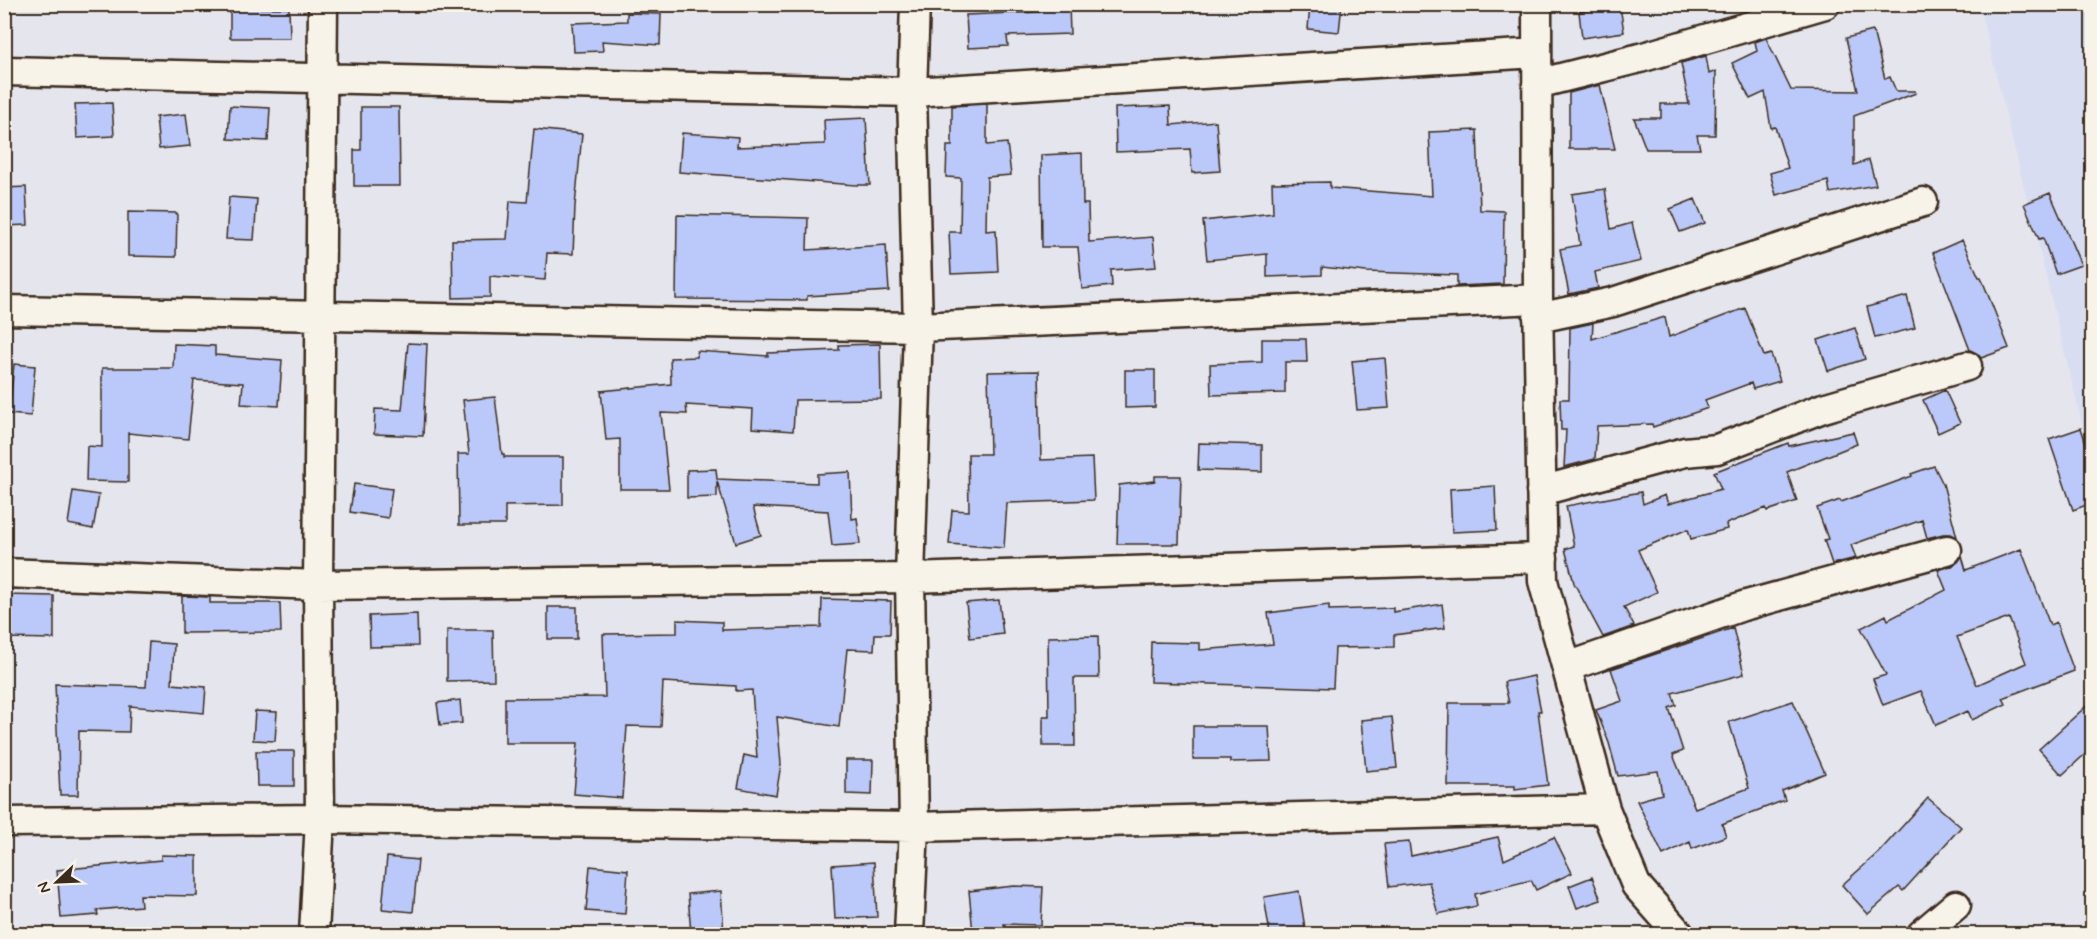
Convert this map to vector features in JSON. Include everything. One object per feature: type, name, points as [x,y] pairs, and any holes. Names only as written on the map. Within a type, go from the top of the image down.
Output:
[{"type":"street","points":[[314,934],[320,819],[318,585],[323,4]]},
{"type":"street","points":[[909,934],[914,828],[910,578],[918,327],[912,92],[915,4]]},
{"type":"street","points":[[1537,4],[1538,308],[1543,581],[1605,809],[1636,885],[1679,934]]},
{"type":"street","points":[[1537,84],[1640,58],[1825,4]]},
{"type":"street","points":[[4,71],[912,92],[1537,53]]},
{"type":"street","points":[[4,310],[918,327],[1538,308],[1613,302],[1923,202]]},
{"type":"street","points":[[1541,491],[1685,452],[1717,449],[1823,408],[1967,366]]},
{"type":"street","points":[[1567,668],[1743,606],[1947,550]]},
{"type":"street","points":[[4,573],[318,585],[910,578],[1543,558]]},
{"type":"street","points":[[4,822],[320,819],[914,828],[1605,809]]},
{"type":"street","points":[[1922,934],[1956,905]]},
{"type":"shaded area","points":[[1979,5],[2092,5],[2092,464]]},
{"type":"building","points":[[1040,4],[1069,4],[1070,34],[1007,36],[1008,46],[968,48],[966,15],[1040,12]]},
{"type":"building","points":[[1310,4],[1342,4],[1339,32],[1308,29]]},
{"type":"building","points":[[1620,6],[1624,32],[1582,38],[1579,12]]},
{"type":"building","points":[[230,8],[289,8],[290,38],[230,38]]},
{"type":"building","points":[[627,13],[661,14],[660,45],[602,41],[603,51],[574,52],[572,23],[627,21]]},
{"type":"building","points":[[1873,31],[1885,79],[1890,77],[1896,91],[1915,91],[1916,93],[1854,116],[1854,165],[1869,160],[1876,185],[1830,193],[1828,181],[1776,195],[1770,173],[1788,168],[1775,127],[1771,128],[1765,92],[1750,99],[1732,63],[1757,51],[1755,42],[1766,38],[1791,90],[1858,91],[1846,38]]},
{"type":"building","points":[[1706,56],[1709,74],[1716,71],[1715,135],[1697,135],[1700,149],[1646,149],[1634,118],[1661,118],[1661,104],[1689,104],[1681,63]]},
{"type":"building","points":[[1600,85],[1615,149],[1569,149],[1569,93]]},
{"type":"building","points":[[112,103],[114,136],[77,138],[75,104]]},
{"type":"building","points":[[987,104],[987,145],[1007,143],[1011,175],[987,177],[986,231],[996,230],[998,272],[951,274],[949,232],[960,232],[961,178],[946,177],[947,146],[952,146],[952,106]]},
{"type":"building","points":[[230,106],[270,108],[268,141],[228,139]]},
{"type":"building","points":[[1170,106],[1171,125],[1216,121],[1220,171],[1192,173],[1190,149],[1116,152],[1115,108]]},
{"type":"building","points":[[361,107],[399,107],[400,186],[354,186],[354,150],[361,150]]},
{"type":"building","points":[[186,114],[190,146],[159,149],[156,117]]},
{"type":"building","points":[[866,118],[870,185],[679,172],[682,133],[738,137],[737,147],[825,144],[824,120]]},
{"type":"building","points":[[534,129],[582,134],[573,254],[547,253],[545,280],[490,276],[490,297],[453,298],[452,240],[507,239],[510,201],[527,202]]},
{"type":"building","points":[[1477,130],[1480,210],[1504,211],[1503,284],[1457,286],[1457,275],[1366,272],[1322,267],[1322,275],[1267,277],[1267,254],[1207,260],[1203,221],[1273,213],[1272,183],[1330,182],[1330,188],[1432,196],[1429,132]]},
{"type":"building","points":[[1082,153],[1083,204],[1088,204],[1089,242],[1153,237],[1156,267],[1111,270],[1112,286],[1082,289],[1078,247],[1042,247],[1041,155]]},
{"type":"building","points":[[26,187],[28,225],[4,226],[4,188]]},
{"type":"building","points":[[1605,189],[1611,229],[1632,223],[1641,261],[1595,272],[1598,288],[1569,294],[1560,249],[1580,245],[1572,194]]},
{"type":"building","points":[[2050,193],[2081,265],[2056,274],[2043,238],[2039,239],[2024,204]]},
{"type":"building","points":[[229,197],[257,199],[254,240],[226,239]]},
{"type":"building","points":[[1695,199],[1705,223],[1680,232],[1670,209]]},
{"type":"building","points":[[128,212],[177,213],[176,257],[128,256]]},
{"type":"building","points":[[677,215],[808,218],[807,250],[886,245],[889,291],[807,296],[807,300],[676,299]]},
{"type":"building","points":[[1962,240],[1981,277],[2009,348],[1981,358],[1970,350],[1933,253]]},
{"type":"building","points":[[1907,296],[1915,328],[1875,338],[1867,307]]},
{"type":"building","points":[[1745,308],[1764,356],[1771,354],[1780,381],[1753,389],[1751,383],[1705,400],[1708,408],[1653,427],[1652,424],[1597,426],[1595,459],[1564,467],[1566,430],[1561,430],[1560,399],[1569,399],[1570,328],[1593,323],[1592,339],[1665,317],[1669,337]]},
{"type":"building","points":[[1855,328],[1865,359],[1828,371],[1818,340]]},
{"type":"building","points":[[1262,339],[1306,339],[1307,362],[1285,362],[1285,393],[1211,395],[1210,364],[1262,362]]},
{"type":"building","points":[[408,343],[427,344],[423,436],[374,434],[375,409],[402,410]]},
{"type":"building","points":[[174,344],[215,346],[215,355],[282,360],[279,406],[241,404],[243,383],[194,380],[188,439],[128,433],[128,482],[86,481],[87,446],[102,447],[102,368],[173,368]]},
{"type":"building","points":[[880,344],[881,399],[795,400],[793,431],[752,428],[753,409],[686,405],[687,414],[661,413],[669,489],[620,489],[620,439],[606,440],[601,391],[671,384],[670,358],[697,357],[697,351],[768,356],[768,353],[839,350],[839,345]]},
{"type":"building","points":[[1385,358],[1389,408],[1357,410],[1352,361]]},
{"type":"building","points":[[14,364],[35,366],[31,416],[9,414]]},
{"type":"building","points":[[1125,370],[1155,370],[1155,407],[1125,408]]},
{"type":"building","points":[[1039,371],[1041,460],[1092,458],[1094,500],[1007,503],[1004,548],[949,544],[952,510],[969,511],[968,454],[990,454],[988,372]]},
{"type":"building","points":[[1945,390],[1960,423],[1938,433],[1923,400]]},
{"type":"building","points":[[495,397],[504,457],[563,457],[563,505],[505,506],[505,525],[459,525],[458,454],[469,454],[463,400]]},
{"type":"building","points":[[2081,428],[2092,462],[2092,503],[2073,510],[2049,439]]},
{"type":"building","points":[[1853,432],[1857,444],[1787,472],[1797,501],[1767,511],[1766,508],[1726,524],[1727,529],[1691,539],[1688,529],[1638,550],[1657,592],[1624,607],[1634,626],[1603,637],[1574,583],[1565,549],[1574,546],[1566,506],[1641,492],[1643,504],[1665,495],[1668,504],[1721,489],[1714,472],[1788,443],[1789,446]]},
{"type":"building","points":[[1199,443],[1262,445],[1262,472],[1198,470]]},
{"type":"building","points":[[1934,466],[1943,484],[1957,537],[1943,534],[1927,538],[1922,520],[1851,545],[1856,558],[1832,564],[1824,540],[1828,539],[1817,508],[1840,500],[1841,502]]},
{"type":"building","points":[[716,469],[717,479],[817,483],[817,474],[850,472],[852,519],[857,518],[860,544],[832,546],[828,511],[753,507],[761,535],[736,543],[717,481],[717,497],[687,498],[687,470]]},
{"type":"building","points":[[1155,476],[1181,476],[1179,544],[1117,544],[1119,485],[1155,481]]},
{"type":"building","points":[[354,484],[392,489],[388,518],[350,512]]},
{"type":"building","points":[[1495,486],[1497,530],[1452,532],[1450,489]]},
{"type":"building","points":[[73,491],[99,495],[93,529],[68,524]]},
{"type":"building","points":[[2021,549],[2050,625],[2056,622],[2074,671],[2003,698],[2006,704],[1972,720],[1968,711],[1936,725],[1921,691],[1883,705],[1873,679],[1886,675],[1861,628],[1886,615],[1888,620],[1946,590],[1938,570],[1952,566],[1962,556],[1966,570]],"holes":[[[2009,618],[2026,663],[1977,685],[1957,637]]]},
{"type":"building","points":[[4,595],[54,596],[54,639],[4,638]]},
{"type":"building","points":[[182,596],[210,597],[210,603],[280,603],[281,632],[182,633]]},
{"type":"building","points":[[822,599],[891,601],[890,634],[875,634],[874,650],[847,649],[839,727],[777,717],[781,764],[776,795],[738,788],[744,755],[757,758],[752,690],[736,691],[736,686],[663,682],[661,727],[627,726],[622,798],[574,794],[578,743],[505,743],[505,698],[605,697],[603,634],[677,633],[677,620],[722,622],[722,630],[821,627]]},
{"type":"building","points":[[999,600],[1003,634],[970,638],[966,603]]},
{"type":"building","points":[[1442,604],[1445,628],[1394,635],[1394,647],[1335,648],[1333,688],[1150,682],[1151,642],[1200,643],[1200,650],[1273,644],[1268,613],[1329,605],[1329,610],[1393,608],[1393,612]]},
{"type":"building","points":[[548,607],[577,607],[577,639],[548,639]]},
{"type":"building","points":[[417,614],[418,646],[370,647],[369,616]]},
{"type":"building","points":[[1733,628],[1744,674],[1672,693],[1676,705],[1669,708],[1683,751],[1673,755],[1695,808],[1749,788],[1729,722],[1793,701],[1825,773],[1782,791],[1785,800],[1722,824],[1726,836],[1692,849],[1690,842],[1663,855],[1637,801],[1662,794],[1658,771],[1618,776],[1609,743],[1596,710],[1622,701],[1611,669]]},
{"type":"building","points":[[447,630],[493,630],[494,680],[447,681]]},
{"type":"building","points":[[1098,636],[1099,678],[1074,678],[1075,746],[1043,746],[1043,716],[1049,716],[1048,637]]},
{"type":"building","points":[[149,642],[174,644],[172,684],[206,687],[204,713],[130,706],[129,732],[79,731],[78,795],[60,795],[55,684],[146,687]]},
{"type":"building","points":[[1534,676],[1541,711],[1538,711],[1548,785],[1515,789],[1515,786],[1448,786],[1449,703],[1509,703],[1504,682]]},
{"type":"building","points":[[460,700],[462,723],[440,725],[437,703]]},
{"type":"building","points":[[2092,701],[2092,748],[2062,775],[2039,749]]},
{"type":"building","points":[[255,711],[277,712],[275,741],[253,740]]},
{"type":"building","points":[[1392,717],[1397,768],[1366,771],[1361,720]]},
{"type":"building","points":[[1193,726],[1269,726],[1271,761],[1230,762],[1230,759],[1193,759]]},
{"type":"building","points":[[256,751],[294,751],[294,786],[257,786]]},
{"type":"building","points":[[846,760],[873,760],[872,795],[846,794]]},
{"type":"building","points":[[1928,798],[1961,827],[1903,891],[1899,887],[1868,914],[1842,885],[1879,852]]},
{"type":"building","points":[[1498,837],[1504,860],[1554,837],[1572,873],[1536,890],[1531,880],[1475,894],[1477,906],[1438,914],[1429,882],[1389,887],[1384,844],[1409,842],[1411,856]]},
{"type":"building","points":[[161,855],[197,856],[197,896],[140,895],[141,906],[97,910],[98,915],[61,918],[57,870],[161,860]]},
{"type":"building","points":[[387,857],[418,860],[413,912],[382,909]]},
{"type":"building","points":[[874,862],[877,917],[835,919],[832,865]]},
{"type":"building","points":[[590,866],[628,870],[625,914],[586,911]]},
{"type":"building","points":[[1592,877],[1601,900],[1577,908],[1569,886]]},
{"type":"building","points":[[1014,886],[1043,887],[1041,925],[1004,924],[1005,930],[973,933],[969,891]]},
{"type":"building","points":[[721,891],[724,934],[691,934],[688,894]]},
{"type":"building","points":[[1299,891],[1306,934],[1270,934],[1264,897]]}]
